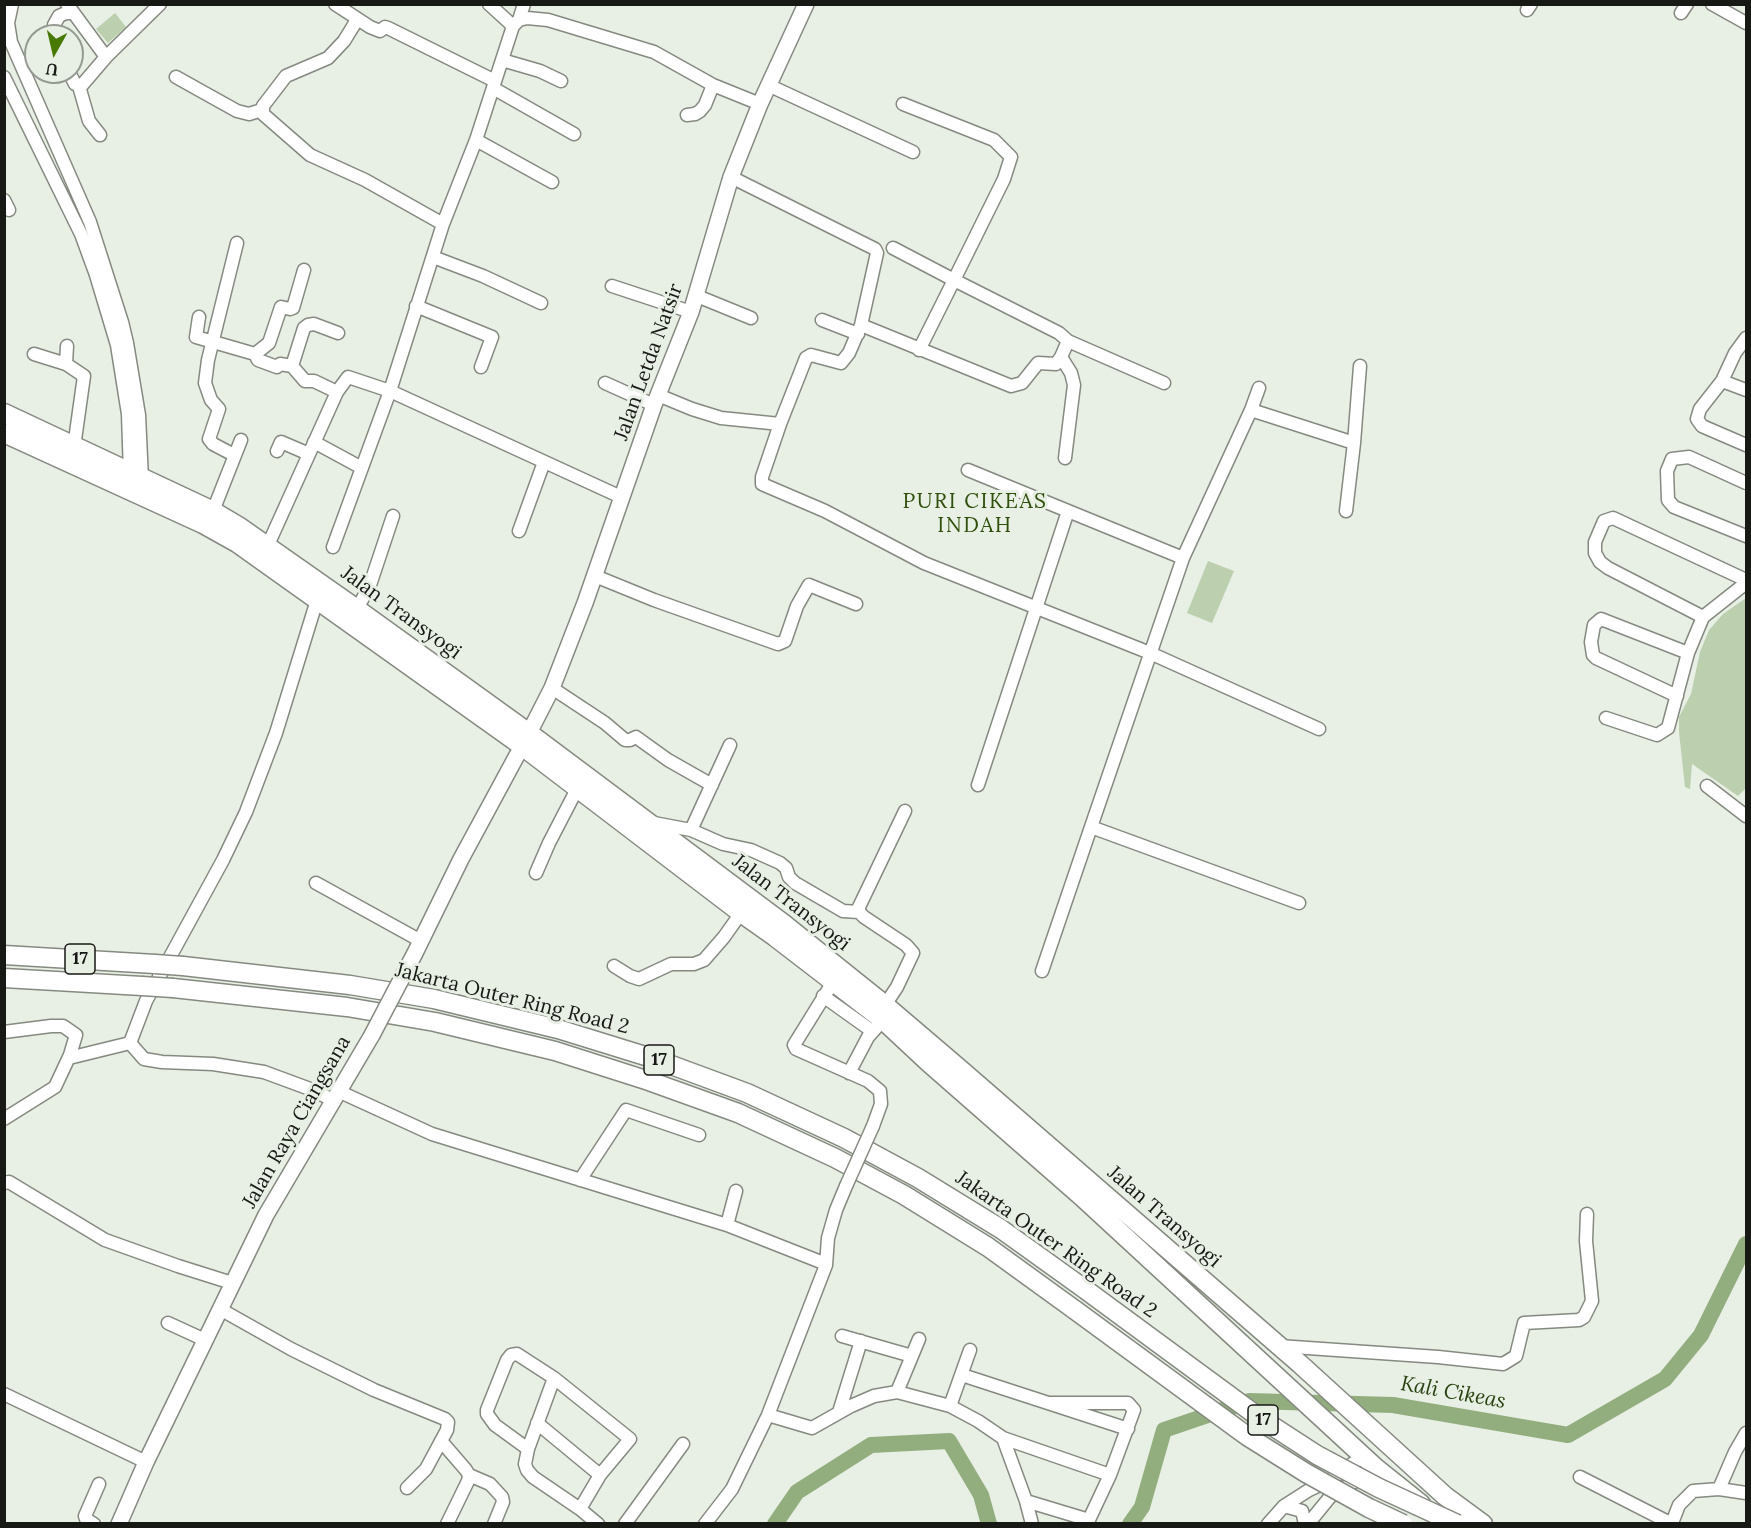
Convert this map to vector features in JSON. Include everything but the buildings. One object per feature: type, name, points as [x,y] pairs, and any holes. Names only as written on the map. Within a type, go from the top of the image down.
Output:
[{"type":"highway","name":"Jalan Transyogi","points":[[4,414],[37,439],[237,543],[317,600],[647,822],[780,930],[1081,1196],[1364,1457],[1446,1524]]},
{"type":"highway","name":"Jalan Transyogi","points":[[4,433],[74,447],[213,511],[268,545],[357,609],[525,740],[577,789],[741,913],[780,930],[828,989],[880,1019],[1300,1364],[1444,1496],[1482,1524]]},
{"type":"highway","name":"Jakarta Outer Ring Road 2","points":[[4,955],[183,966],[350,985],[434,999],[558,1029],[656,1059],[747,1093],[855,1144],[918,1178],[1001,1229],[1260,1418],[1308,1449],[1379,1488],[1457,1524]]},
{"type":"highway","name":"Jakarta Outer Ring Road 2","points":[[4,978],[173,988],[347,1007],[435,1022],[555,1051],[738,1113],[835,1158],[904,1195],[988,1247],[1247,1436],[1306,1473],[1403,1524]]},
{"type":"main road","name":"Jalan Letda Natsir","points":[[525,740],[552,688],[595,576],[656,400],[697,296],[731,177],[768,85],[806,4]]},
{"type":"main road","name":"Jalan Raya Ciangsana","points":[[119,1524],[146,1462],[266,1215],[372,1035],[461,859],[525,740]]},
{"type":"street","points":[[12,4],[6,27],[15,53],[90,222],[117,324],[136,477]]},
{"type":"street","points":[[335,4],[355,13],[379,30],[388,28],[494,84],[574,134]]},
{"type":"street","points":[[489,4],[516,23]]},
{"type":"street","points":[[333,547],[390,391],[443,224],[476,140],[502,60],[524,4]]},
{"type":"street","points":[[1712,4],[1746,23]]},
{"type":"street","points":[[79,87],[155,6]]},
{"type":"street","points":[[55,24],[59,16],[70,9],[106,57]]},
{"type":"street","points":[[176,77],[237,111],[249,114],[262,110],[286,76],[328,58],[344,41],[355,13]]},
{"type":"street","points":[[516,23],[527,18],[548,20],[654,52],[713,85],[760,104]]},
{"type":"street","points":[[502,60],[540,70],[561,81]]},
{"type":"street","points":[[4,77],[81,234],[117,324]]},
{"type":"street","points":[[75,84],[79,87],[89,121],[100,135]]},
{"type":"street","points":[[687,115],[700,111],[713,85]]},
{"type":"street","points":[[768,85],[913,152]]},
{"type":"street","points":[[903,104],[994,140],[1011,157],[1005,179],[919,350]]},
{"type":"street","points":[[262,110],[263,114],[310,155],[366,180],[443,224]]},
{"type":"street","points":[[476,140],[552,182]]},
{"type":"street","points":[[731,177],[876,251],[877,256],[859,330],[842,362],[810,355],[807,357],[780,424],[762,477],[762,484],[825,511],[924,563],[1150,653],[1318,729]]},
{"type":"street","points":[[234,455],[213,444],[209,439],[219,409],[211,400],[205,383],[237,243]]},
{"type":"street","points":[[893,248],[1059,333],[1068,341],[1164,383]]},
{"type":"street","points":[[433,257],[483,276],[542,303]]},
{"type":"street","points":[[255,354],[269,343],[281,307],[293,308],[304,270]]},
{"type":"street","points":[[612,286],[691,312]]},
{"type":"street","points":[[697,296],[751,318]]},
{"type":"street","points":[[416,306],[492,337],[481,367]]},
{"type":"street","points":[[199,317],[196,338],[255,354],[258,360],[277,367],[280,364],[292,366],[305,381],[314,381],[337,392]]},
{"type":"street","points":[[822,320],[919,350],[1011,386],[1022,382],[1038,363],[1056,364],[1068,341]]},
{"type":"street","points":[[292,366],[304,328],[308,325],[314,324],[338,333]]},
{"type":"street","points":[[1746,338],[1735,353],[1722,381],[1706,400],[1697,416],[1700,424],[1746,445]]},
{"type":"street","points":[[66,364],[67,346]]},
{"type":"street","points":[[34,354],[66,364],[83,375],[74,447]]},
{"type":"street","points":[[1061,357],[1071,373],[1074,385],[1065,458]]},
{"type":"street","points":[[1346,511],[1360,366]]},
{"type":"street","points":[[268,545],[337,392],[348,377],[390,391],[621,497]]},
{"type":"street","points":[[1722,381],[1746,390]]},
{"type":"street","points":[[605,383],[721,418],[780,424]]},
{"type":"street","points":[[1042,971],[1183,558],[1259,388]]},
{"type":"street","points":[[1251,410],[1354,443]]},
{"type":"street","points":[[213,511],[241,440]]},
{"type":"street","points":[[277,451],[281,442],[309,454]]},
{"type":"street","points":[[315,442],[362,468]]},
{"type":"street","points":[[1746,483],[1689,457],[1672,459],[1667,471],[1668,500],[1674,507],[1746,536]]},
{"type":"street","points":[[519,531],[544,462]]},
{"type":"street","points":[[968,470],[1183,558]]},
{"type":"street","points":[[978,785],[1038,609],[1068,511]]},
{"type":"street","points":[[357,609],[370,585],[393,516]]},
{"type":"street","points":[[1606,718],[1657,735],[1668,728],[1688,653],[1703,617],[1746,581],[1613,518],[1605,521],[1595,542],[1595,552],[1600,562],[1703,617]]},
{"type":"street","points":[[595,576],[654,600],[778,644],[785,641],[798,606],[809,585],[856,604]]},
{"type":"street","points":[[130,1043],[146,1001],[223,860],[246,812],[276,733],[317,600]]},
{"type":"street","points":[[1677,696],[1596,658],[1593,655],[1591,642],[1594,625],[1601,619],[1688,653]]},
{"type":"street","points":[[552,688],[605,723],[625,740],[636,737],[674,764],[712,785]]},
{"type":"street","points":[[691,830],[730,745]]},
{"type":"street","points":[[1707,786],[1746,816]]},
{"type":"street","points":[[536,873],[577,789]]},
{"type":"street","points":[[859,912],[905,811]]},
{"type":"street","points":[[647,822],[691,830],[723,844],[751,850],[780,863],[795,883],[843,911],[859,912],[906,945],[913,953],[880,1019],[849,1072]]},
{"type":"street","points":[[1091,827],[1299,903]]},
{"type":"street","points":[[316,883],[418,947]]},
{"type":"street","points":[[614,966],[639,979],[671,964],[694,964],[704,960],[720,943],[741,913]]},
{"type":"street","points":[[705,1524],[732,1489],[768,1415],[826,1264],[828,1238],[836,1210],[881,1104],[880,1091],[868,1081],[796,1049],[795,1045],[828,989]]},
{"type":"street","points":[[4,1032],[63,1026],[76,1035],[70,1055],[55,1087],[4,1119]]},
{"type":"street","points":[[70,1055],[73,1057],[130,1043]]},
{"type":"street","points":[[130,1043],[144,1059],[213,1064],[264,1072],[335,1096],[432,1134],[726,1225],[826,1264]]},
{"type":"street","points":[[580,1180],[626,1110],[699,1135]]},
{"type":"street","points":[[6,1181],[105,1240],[232,1283]]},
{"type":"street","points":[[726,1225],[736,1191]]},
{"type":"street","points":[[1278,1346],[1442,1357],[1503,1364],[1516,1356],[1524,1323],[1579,1320],[1584,1317],[1592,1301],[1586,1241],[1587,1214]]},
{"type":"street","points":[[220,1309],[291,1349],[374,1390],[445,1419],[448,1425],[426,1469],[407,1488]]},
{"type":"street","points":[[168,1323],[206,1340]]},
{"type":"street","points":[[842,1336],[912,1356]]},
{"type":"street","points":[[897,1392],[919,1339]]},
{"type":"street","points":[[839,1412],[861,1341]]},
{"type":"street","points":[[950,1406],[970,1350]]},
{"type":"street","points":[[528,1449],[495,1425],[489,1418],[487,1410],[507,1360],[511,1355],[517,1354],[554,1378],[630,1439],[600,1475],[580,1509]]},
{"type":"street","points":[[962,1375],[1128,1429]]},
{"type":"street","points":[[554,1378],[528,1449],[525,1464],[533,1477],[598,1524]]},
{"type":"street","points":[[768,1415],[812,1428],[839,1412],[874,1396],[897,1392],[950,1406],[978,1420],[1003,1438],[1110,1475]]},
{"type":"street","points":[[4,1394],[146,1462]]},
{"type":"street","points":[[1026,1501],[1088,1522],[1110,1475],[1134,1410],[1128,1403],[1048,1403]]},
{"type":"street","points":[[537,1423],[600,1475]]},
{"type":"street","points":[[1003,1438],[1032,1524]]},
{"type":"street","points":[[1719,1489],[1735,1452],[1745,1438]]},
{"type":"street","points":[[441,1441],[469,1475],[490,1484],[502,1497],[494,1524]]},
{"type":"street","points":[[625,1524],[683,1444]]},
{"type":"street","points":[[1268,1524],[1284,1506],[1330,1480],[1364,1457]]},
{"type":"street","points":[[1306,1524],[1364,1457]]},
{"type":"street","points":[[447,1524],[469,1475]]},
{"type":"street","points":[[1580,1476],[1672,1523],[1679,1505],[1693,1491],[1719,1489],[1746,1493]]},
{"type":"street","points":[[94,1524],[85,1516],[99,1484]]},
{"type":"street","points":[[1284,1506],[1302,1511],[1306,1524]]},
{"type":"green space","points":[[115,13],[126,27],[108,43],[96,29]]},
{"type":"green space","points":[[1208,561],[1234,571],[1212,623],[1187,613]]},
{"type":"green space","points":[[1746,598],[1746,788],[1738,796],[1692,764],[1690,789],[1685,787],[1679,717],[1691,694],[1700,652],[1709,630],[1723,614]]},
{"type":"waterway","name":"Kali Cikeas","points":[[1130,1524],[1142,1507],[1164,1430],[1249,1401],[1393,1405],[1568,1435],[1665,1379],[1701,1335],[1746,1244]]},
{"type":"waterway","name":"Kali Cikeas","points":[[775,1524],[797,1492],[871,1445],[949,1441],[981,1495],[989,1524]]},
{"type":"district","name":"PURI CIKEAS INDAH","points":[[975,514]]}]
